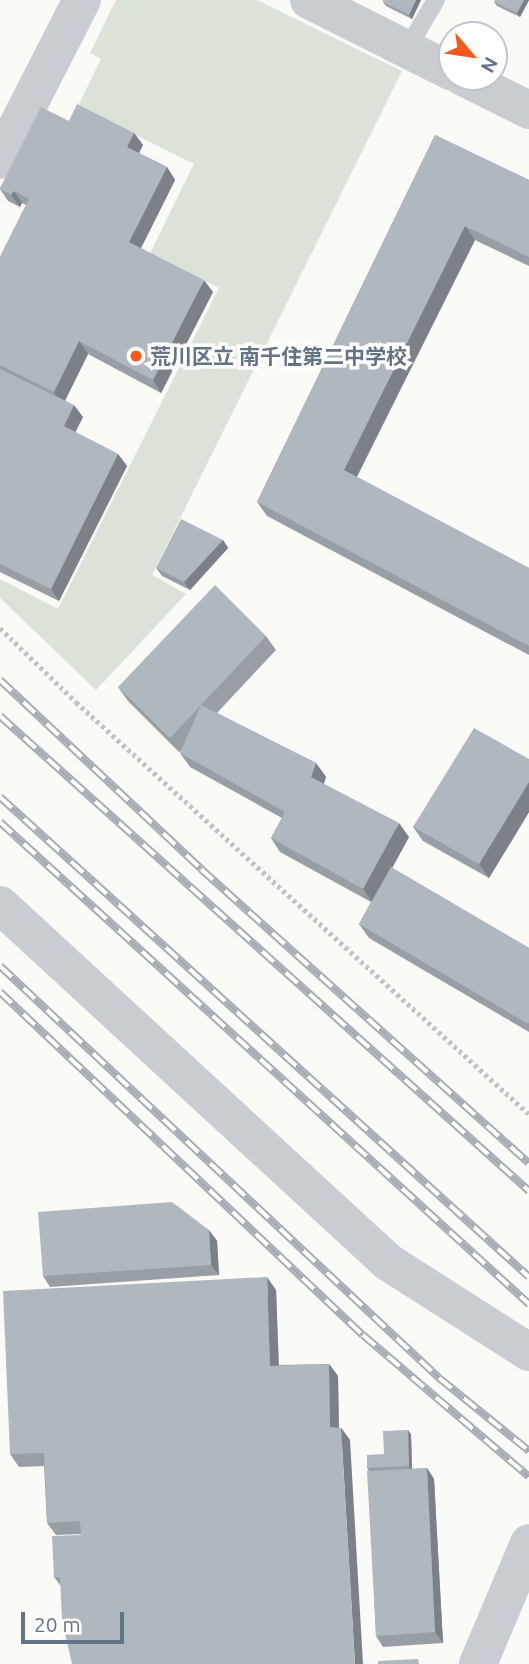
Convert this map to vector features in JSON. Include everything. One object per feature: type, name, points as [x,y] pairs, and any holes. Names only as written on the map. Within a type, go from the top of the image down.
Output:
[{"type":"street","points":[[0,160],[82,0]]},
{"type":"street","points":[[309,0],[438,65]]},
{"type":"street","points":[[496,91],[527,104]]},
{"type":"street","points":[[0,905],[388,1262],[529,1352]]},
{"type":"street","points":[[478,1664],[529,1543]]},
{"type":"lane","points":[[407,49],[436,0]]},
{"type":"path","points":[[0,628],[76,702],[529,1114]]},
{"type":"shaded area","points":[[116,0],[257,0],[402,71],[152,575],[186,594],[96,690],[0,598],[0,579],[58,609],[219,288],[150,253],[194,164],[78,106],[101,59],[90,53]]},
{"type":"building","points":[[383,0],[416,0],[409,15]]},
{"type":"building","points":[[524,0],[517,13],[494,2]]},
{"type":"building","points":[[77,104],[134,133],[127,147],[167,167],[129,242],[204,280],[153,380],[79,341],[54,392],[0,365],[0,257],[29,199],[14,191],[11,195],[0,188],[41,107],[69,121]]},
{"type":"building","points":[[435,135],[529,180],[529,257],[465,226],[344,470],[529,568],[529,646],[257,502]]},
{"type":"building","points":[[0,369],[74,405],[64,426],[118,454],[51,589],[0,564]]},
{"type":"building","points":[[181,519],[223,540],[184,582],[156,568]]},
{"type":"building","points":[[215,585],[266,636],[170,738],[118,687]]},
{"type":"building","points":[[201,705],[316,763],[311,777],[399,823],[363,889],[271,838],[285,812],[180,753]]},
{"type":"building","points":[[474,728],[529,759],[529,782],[479,864],[413,827]]},
{"type":"building","points":[[391,867],[529,948],[528,1024],[359,924]]},
{"type":"building","points":[[172,1202],[209,1230],[211,1265],[43,1276],[38,1212]]},
{"type":"building","points":[[267,1277],[270,1366],[329,1364],[330,1427],[341,1428],[355,1664],[72,1664],[62,1620],[60,1577],[54,1577],[52,1536],[81,1535],[80,1521],[47,1523],[44,1453],[10,1454],[3,1291]]},
{"type":"building","points":[[408,1430],[409,1466],[367,1468],[367,1455],[384,1454],[383,1431]]},
{"type":"building","points":[[427,1468],[435,1632],[376,1636],[367,1471]]},
{"type":"building","points":[[418,1659],[419,1664],[378,1664],[378,1661]]},
{"type":"railway","points":[[0,680],[201,869],[529,1163]]},
{"type":"railway","points":[[0,716],[529,1191]]},
{"type":"railway","points":[[0,797],[529,1277]]},
{"type":"railway","points":[[0,822],[529,1304]]},
{"type":"railway","points":[[0,966],[439,1378],[529,1451]]},
{"type":"railway","points":[[0,992],[363,1335],[529,1477]]},
{"type":"place","name":"荒川区立 南千住第二中学校","points":[[136,356]]}]
